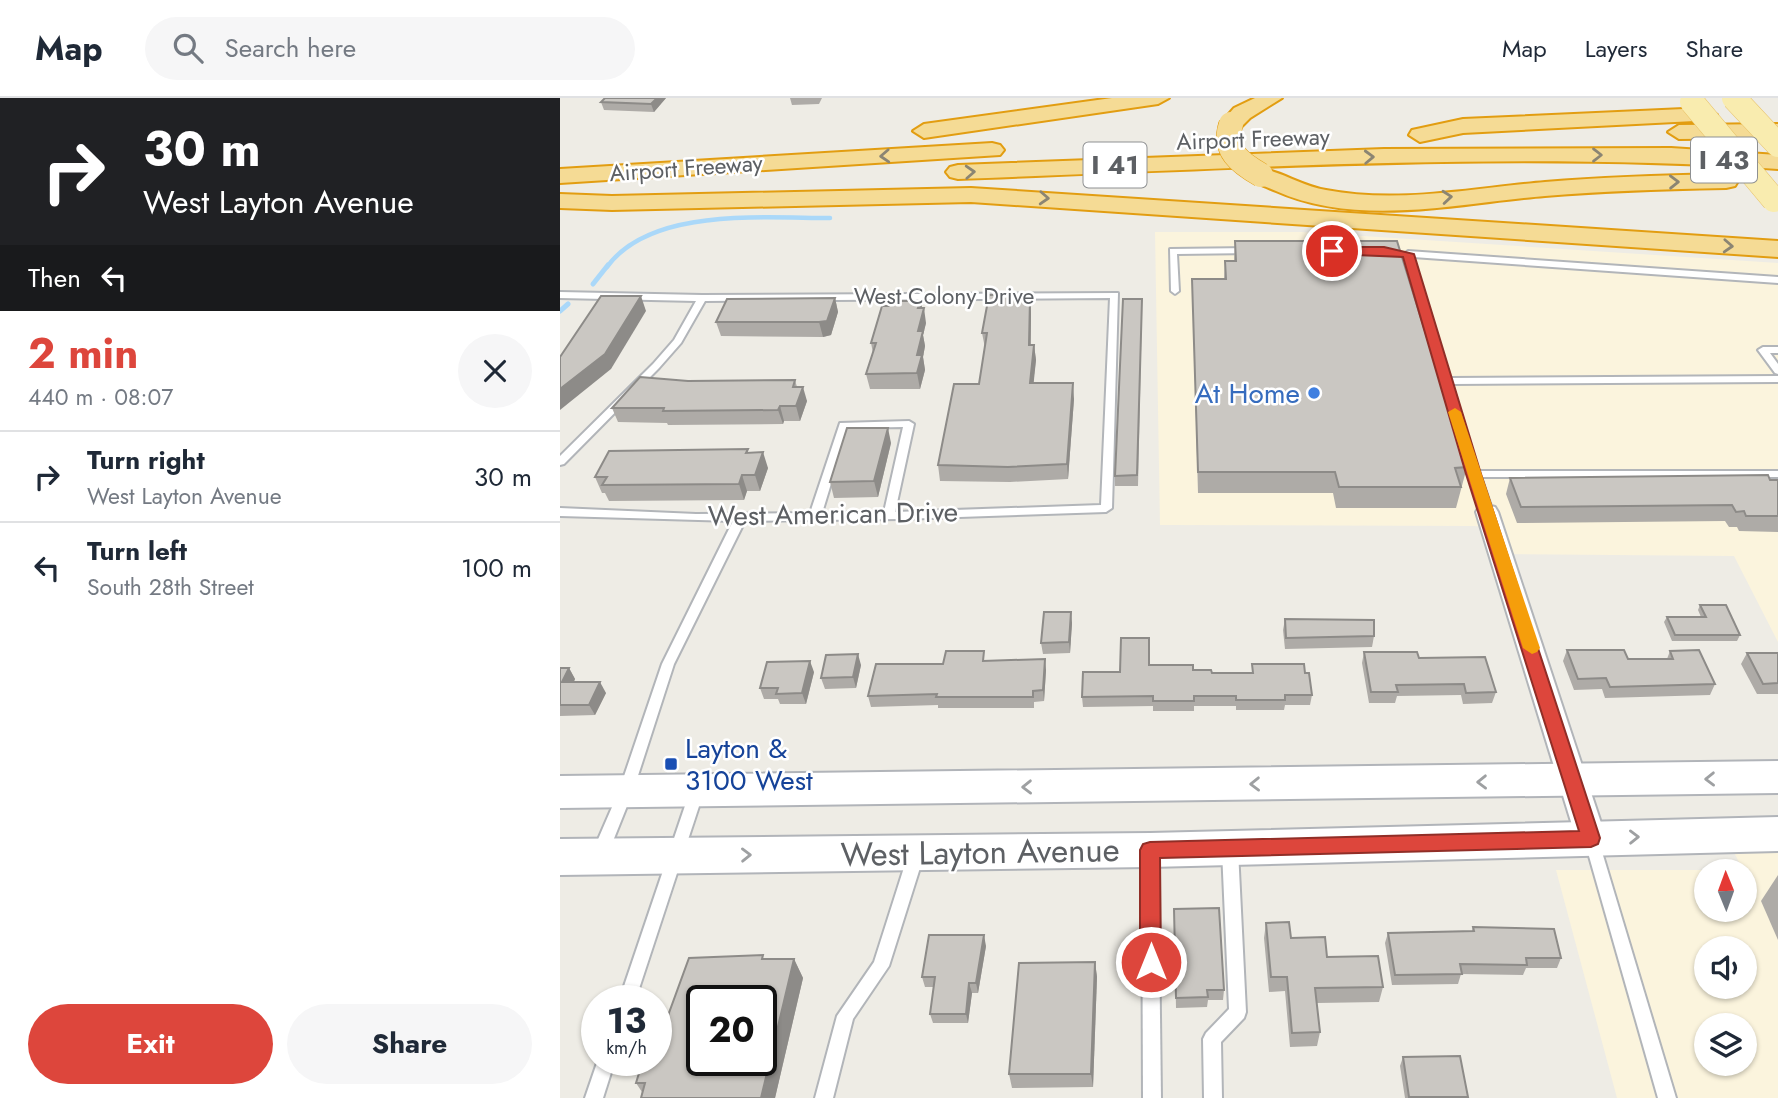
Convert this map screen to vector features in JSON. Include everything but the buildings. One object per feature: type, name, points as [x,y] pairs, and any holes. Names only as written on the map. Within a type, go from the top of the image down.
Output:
[{"type":"highway","points":[[560,171],[876,138],[1158,98]]},
{"type":"highway","points":[[1271,98],[1241,113],[1231,124],[1227,142],[1231,152],[1246,167],[1261,175],[1286,186],[1320,195],[1379,201],[1633,183],[1776,190]]},
{"type":"highway","points":[[1420,135],[1463,126],[1617,121],[1778,109]]},
{"type":"highway","name":"Airport Freeway","points":[[560,176],[962,151],[1420,135],[1778,131]]},
{"type":"highway","name":"I 41","points":[[1671,155],[1709,150],[1778,150]]},
{"type":"highway","name":"Airport Freeway","points":[[560,200],[895,176],[1211,161],[1384,156],[1671,155]]},
{"type":"highway","name":"I 43","points":[[1671,155],[1778,162]]},
{"type":"highway","points":[[560,200],[612,203],[971,195],[1778,249]]},
{"type":"highway","points":[[1416,225],[1778,226]]},
{"type":"main road","points":[[1734,98],[1778,145]]},
{"type":"main road","points":[[1692,102],[1776,190]]},
{"type":"main road","points":[[560,792],[1778,777]]},
{"type":"main road","name":"West Layton Avenue","points":[[580,857],[1150,850],[1778,834]]},
{"type":"street","points":[[1488,512],[1591,838]]},
{"type":"lane","points":[[1175,291],[1173,251],[1266,251]]},
{"type":"lane","points":[[1396,252],[1778,280]]},
{"type":"lane","points":[[1408,254],[1474,474],[1488,512]]},
{"type":"lane","name":"West Colony Drive","points":[[560,295],[702,298],[1115,295],[1106,508]]},
{"type":"lane","points":[[560,462],[678,341],[702,298]]},
{"type":"lane","points":[[1778,350],[1763,350],[1778,371]]},
{"type":"lane","points":[[1446,381],[1778,379]]},
{"type":"lane","points":[[815,517],[844,425],[909,424],[889,516]]},
{"type":"lane","points":[[1474,474],[1778,474]]},
{"type":"lane","name":"West American Drive","points":[[560,512],[815,517],[1106,508]]},
{"type":"lane","points":[[580,857],[626,791],[668,664],[741,517]]},
{"type":"lane","points":[[633,985],[697,791]]},
{"type":"lane","points":[[1591,838],[1667,1098]]},
{"type":"lane","points":[[1213,1098],[1212,1040],[1238,1012],[1229,848]]},
{"type":"lane","points":[[1150,850],[1152,1098]]},
{"type":"lane","points":[[824,1098],[845,1016],[881,966],[917,853]]},
{"type":"lane","points":[[594,1098],[602,1076]]},
{"type":"shaded area","points":[[1155,232],[1301,232],[1778,263],[1778,642],[1734,556],[1501,554],[1492,528],[1474,526],[1160,525]]},
{"type":"shaded area","points":[[1778,834],[1778,1098],[1617,1098],[1556,870],[1694,870],[1694,922],[1757,922],[1757,859],[1737,859],[1725,835]]},
{"type":"waterway","points":[[607,267],[626,248],[651,234],[679,225],[742,218],[830,218]]},
{"type":"waterway","points":[[593,284],[608,265]]},
{"type":"waterway","points":[[560,311],[568,304]]},
{"type":"slow traffic","points":[[1455,412],[1532,648]]},
{"type":"place","name":"At Home","points":[[1314,393]]},
{"type":"place","name":"Layton & 3100 West","points":[[671,764]]},
{"type":"route","points":[[1151,962],[1150,850],[1591,838],[1474,474],[1408,254],[1384,250],[1332,251]]}]
